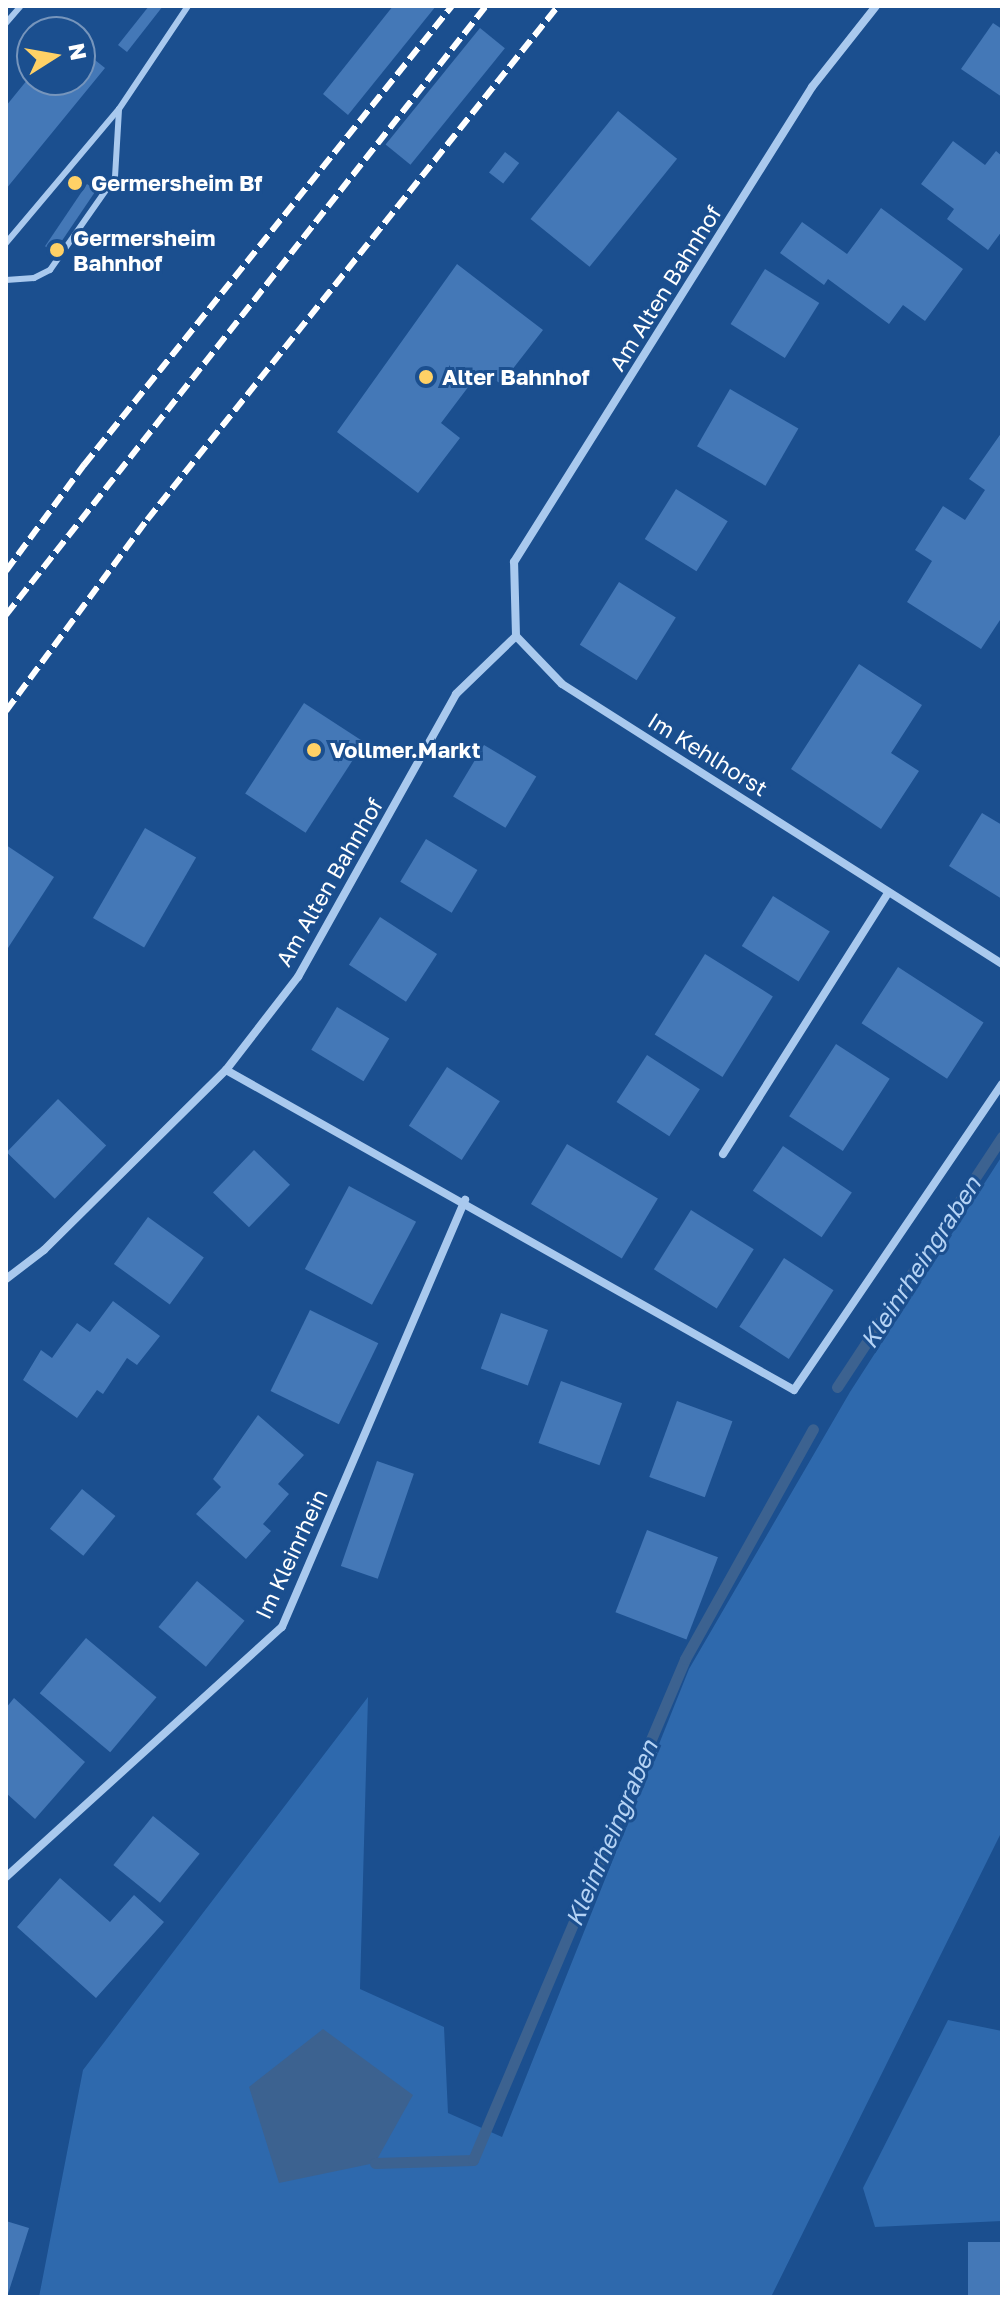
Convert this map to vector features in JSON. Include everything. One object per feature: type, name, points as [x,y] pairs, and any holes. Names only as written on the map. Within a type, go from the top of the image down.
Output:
[{"type":"street","name":"Am Alten Bahnhof","points":[[6,1279],[44,1250],[226,1070],[298,977],[456,694],[516,636],[514,562],[812,87],[876,6]]},
{"type":"street","name":"Im Kehlhorst","points":[[516,636],[562,684],[1002,964]]},
{"type":"street","points":[[723,1154],[888,893]]},
{"type":"street","points":[[226,1070],[465,1200],[794,1390],[1002,1084]]},
{"type":"street","name":"Im Kleinrhein","points":[[6,1877],[282,1627],[465,1200]]},
{"type":"lane","points":[[6,23],[21,6]]},
{"type":"lane","points":[[6,243],[119,109],[188,6]]},
{"type":"lane","points":[[6,280],[34,278],[50,270],[115,177],[119,109]]},
{"type":"shaded area","points":[[1002,1156],[1002,1831],[771,2297],[39,2297],[83,2070],[368,1697],[360,1989],[444,2027],[448,2113],[502,2137],[689,1669],[850,1392]]},
{"type":"shaded area","points":[[948,2020],[1002,2031],[1002,2221],[875,2227],[863,2188]]},
{"type":"shaded area","points":[[323,2029],[413,2095],[375,2163],[279,2183],[249,2087]]},
{"type":"building","points":[[149,6],[163,6],[127,52],[118,45]]},
{"type":"building","points":[[393,6],[436,6],[348,115],[323,94]]},
{"type":"building","points":[[993,23],[1002,29],[1002,97],[961,69]]},
{"type":"building","points":[[480,28],[505,48],[410,165],[386,145]]},
{"type":"building","points":[[96,61],[105,68],[96,79]]},
{"type":"building","points":[[16,94],[82,96],[6,189],[6,106]]},
{"type":"building","points":[[618,111],[677,159],[590,267],[531,219]]},
{"type":"building","points":[[953,141],[985,165],[996,151],[1002,156],[1002,231],[988,250],[947,219],[954,209],[921,184]]},
{"type":"building","points":[[505,152],[519,163],[503,184],[489,172]]},
{"type":"building","points":[[87,184],[96,190],[54,252],[45,246]]},
{"type":"building","points":[[881,208],[963,269],[925,321],[903,305],[889,324],[828,279],[824,285],[780,253],[802,222],[847,254]]},
{"type":"building","name":"Alter Bahnhof","points":[[457,264],[543,330],[501,384],[481,370],[441,423],[460,438],[418,493],[337,432]]},
{"type":"building","points":[[765,269],[819,303],[785,358],[731,324]]},
{"type":"building","points":[[730,389],[798,429],[765,486],[697,446]]},
{"type":"building","points":[[1002,432],[1002,617],[981,649],[907,602],[932,561],[915,550],[943,506],[965,520],[985,490],[969,479]]},
{"type":"building","points":[[676,489],[728,521],[696,571],[645,539]]},
{"type":"building","points":[[619,582],[676,618],[637,680],[580,645]]},
{"type":"building","points":[[859,664],[922,705],[891,753],[919,771],[881,829],[791,769]]},
{"type":"building","points":[[304,703],[364,742],[306,833],[245,794]]},
{"type":"building","points":[[484,745],[536,776],[505,828],[453,796]]},
{"type":"building","points":[[982,813],[1002,825],[1002,899],[949,866]]},
{"type":"building","points":[[145,828],[196,858],[144,948],[93,918]]},
{"type":"building","points":[[426,839],[477,870],[452,913],[400,882]]},
{"type":"building","points":[[6,845],[54,877],[6,951]]},
{"type":"building","points":[[773,896],[830,932],[799,982],[742,946]]},
{"type":"building","points":[[380,917],[437,954],[406,1002],[349,965]]},
{"type":"building","points":[[705,954],[773,996],[723,1077],[655,1035]]},
{"type":"building","points":[[898,967],[984,1023],[947,1079],[862,1023]]},
{"type":"building","points":[[337,1007],[389,1038],[364,1081],[311,1050]]},
{"type":"building","points":[[836,1044],[890,1079],[843,1151],[789,1116]]},
{"type":"building","points":[[647,1055],[700,1089],[669,1136],[617,1102]]},
{"type":"building","points":[[447,1067],[500,1101],[462,1160],[409,1126]]},
{"type":"building","points":[[58,1099],[106,1146],[55,1199],[7,1152]]},
{"type":"building","points":[[567,1144],[658,1199],[622,1259],[531,1204]]},
{"type":"building","points":[[783,1146],[852,1192],[822,1237],[753,1191]]},
{"type":"building","points":[[254,1150],[290,1185],[249,1227],[213,1192]]},
{"type":"building","points":[[349,1186],[416,1222],[372,1305],[305,1269]]},
{"type":"building","points":[[691,1210],[754,1249],[717,1309],[654,1269]]},
{"type":"building","points":[[148,1217],[204,1258],[170,1304],[114,1264]]},
{"type":"building","points":[[784,1258],[833,1290],[789,1359],[739,1327]]},
{"type":"building","points":[[113,1301],[160,1336],[137,1365],[127,1358],[103,1394],[97,1390],[77,1418],[23,1380],[41,1350],[52,1358],[77,1323],[90,1332]]},
{"type":"building","points":[[310,1310],[378,1343],[339,1424],[271,1391]]},
{"type":"building","points":[[501,1313],[548,1330],[528,1386],[481,1368]]},
{"type":"building","points":[[561,1381],[622,1403],[600,1465],[538,1443]]},
{"type":"building","points":[[677,1401],[732,1421],[705,1497],[649,1477]]},
{"type":"building","points":[[258,1415],[304,1455],[278,1484],[289,1494],[263,1524],[271,1531],[246,1559],[196,1514],[221,1487],[213,1479]]},
{"type":"building","points":[[377,1461],[414,1474],[378,1579],[341,1566]]},
{"type":"building","points":[[82,1489],[115,1516],[83,1556],[50,1529]]},
{"type":"building","points":[[647,1530],[718,1557],[686,1639],[615,1612]]},
{"type":"building","points":[[197,1581],[244,1621],[206,1667],[158,1627]]},
{"type":"building","points":[[86,1638],[156,1697],[110,1752],[40,1693]]},
{"type":"building","points":[[14,1698],[85,1762],[35,1819],[6,1793],[6,1708]]},
{"type":"building","points":[[153,1816],[200,1854],[160,1903],[113,1865]]},
{"type":"building","points":[[60,1878],[110,1922],[134,1895],[164,1922],[96,1998],[17,1927]]},
{"type":"building","points":[[6,2221],[29,2228],[7,2297],[6,2297]]},
{"type":"building","points":[[968,2242],[1002,2242],[1002,2297],[968,2297]]},
{"type":"waterway","name":"Kleinrheingraben","points":[[837,1387],[1002,1137]]},
{"type":"waterway","name":"Kleinrheingraben","points":[[375,2163],[473,2160],[685,1659],[813,1429]]},
{"type":"railway","points":[[6,571],[84,465],[452,6]]},
{"type":"railway","points":[[6,615],[486,6]]},
{"type":"railway","points":[[6,711],[147,520],[558,6]]},
{"type":"place","name":"Germersheim Bf","points":[[75,183]]},
{"type":"place","name":"Germersheim Bahnhof","points":[[57,250]]},
{"type":"place","name":"Alter Bahnhof","points":[[426,377]]},
{"type":"place","name":"Vollmer.Markt","points":[[314,750]]}]
